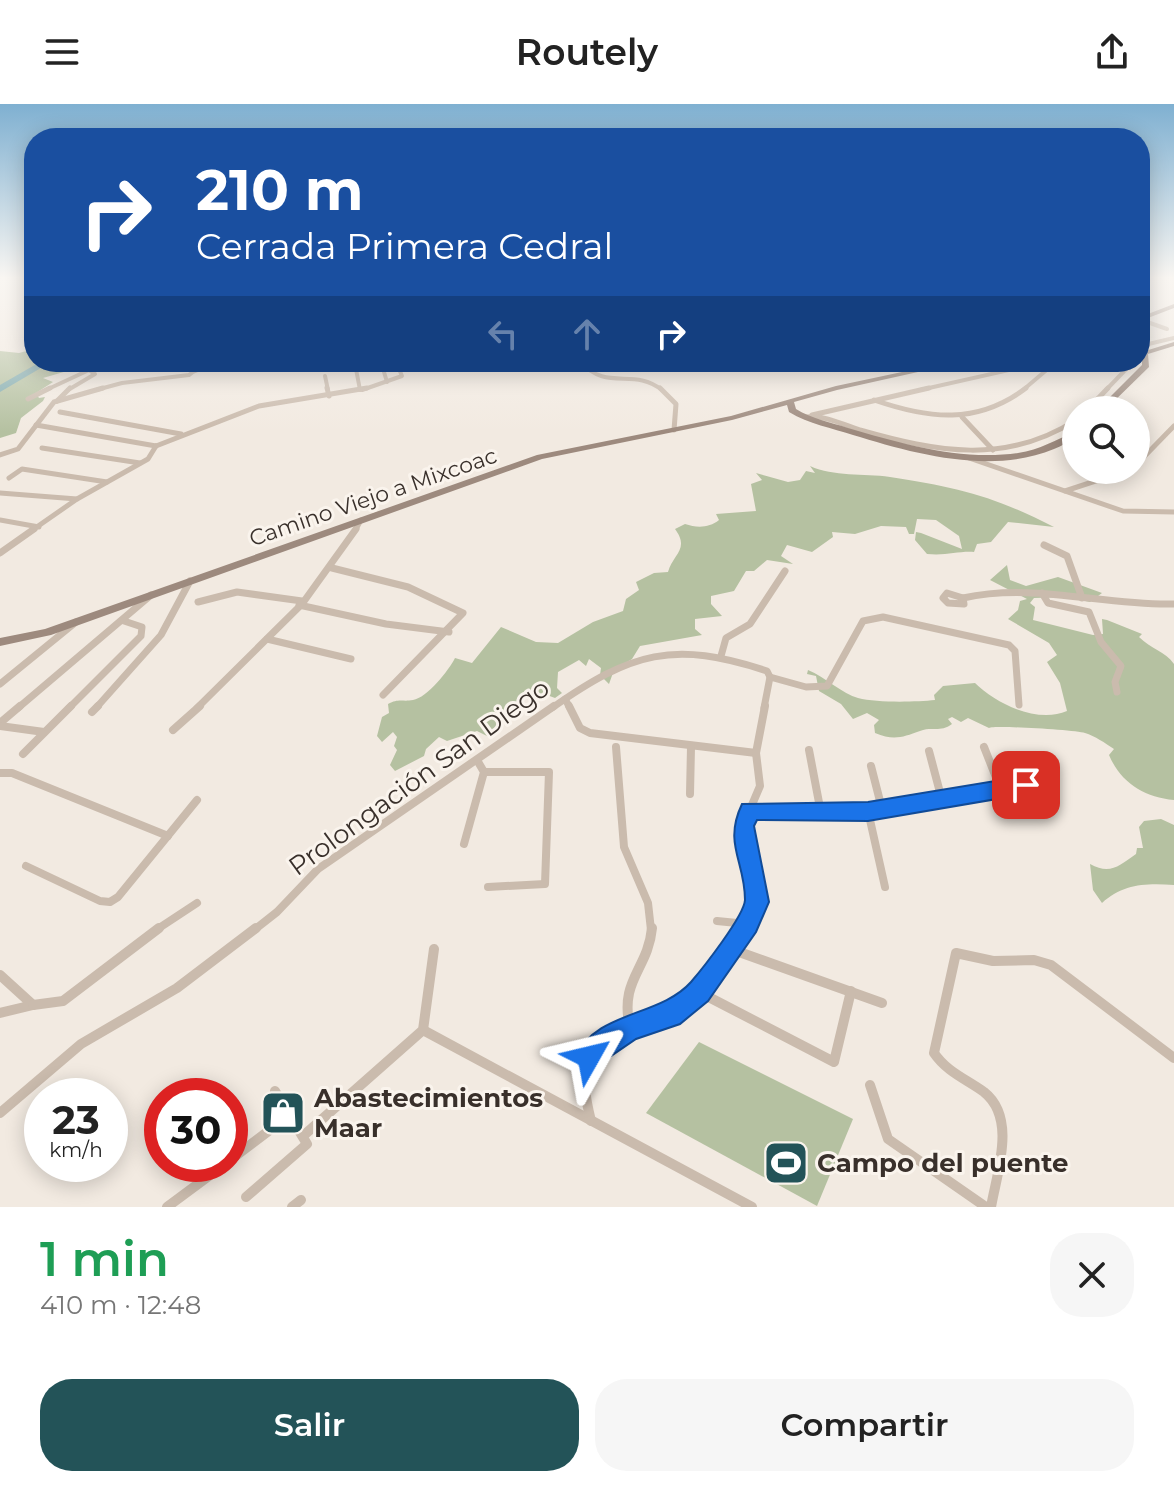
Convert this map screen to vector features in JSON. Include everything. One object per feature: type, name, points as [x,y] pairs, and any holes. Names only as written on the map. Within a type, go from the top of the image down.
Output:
[{"type":"main road","points":[[1150,351],[1174,341]]},
{"type":"main road","name":"Camino Viejo a Mixcoac","points":[[0,642],[77,621],[540,457],[674,430],[916,372]]},
{"type":"main road","points":[[1112,396],[1132,372]]},
{"type":"main road","points":[[790,401],[805,416]]},
{"type":"main road","points":[[764,409],[805,416],[891,444],[962,456],[1020,454],[1062,442]]},
{"type":"street","points":[[1150,345],[1174,341]]},
{"type":"street","points":[[28,399],[85,372]]},
{"type":"street","points":[[0,455],[18,449],[57,401],[72,386],[95,374],[92,372]]},
{"type":"street","points":[[57,401],[122,383],[189,375],[192,372]]},
{"type":"street","points":[[357,372],[360,391]]},
{"type":"street","points":[[384,372],[387,382]]},
{"type":"street","points":[[36,425],[156,446],[259,406],[360,391],[402,376],[400,372]]},
{"type":"street","points":[[588,372],[602,380],[650,382],[676,404],[674,430]]},
{"type":"street","points":[[805,416],[1000,372]]},
{"type":"street","points":[[874,400],[914,412],[962,417],[1002,408],[1044,372]]},
{"type":"street","points":[[1102,396],[1129,372]]},
{"type":"street","points":[[325,376],[329,396]]},
{"type":"street","points":[[60,412],[184,434]]},
{"type":"street","points":[[805,416],[929,447],[993,450],[1043,441],[1062,429]]},
{"type":"street","points":[[962,417],[993,450]]},
{"type":"street","points":[[1150,451],[1174,426]]},
{"type":"street","points":[[0,553],[77,499],[150,458],[156,446]]},
{"type":"street","points":[[42,448],[142,463]]},
{"type":"street","points":[[962,456],[1130,512],[1174,512]]},
{"type":"street","points":[[9,478],[22,469],[107,482]]},
{"type":"street","points":[[1063,492],[1087,484]]},
{"type":"street","points":[[0,493],[77,499]]},
{"type":"street","points":[[0,520],[39,527]]},
{"type":"street","points":[[173,730],[267,639],[332,568],[361,520]]},
{"type":"street","points":[[1044,545],[1067,556],[1082,598]]},
{"type":"street","points":[[332,568],[408,587],[460,610],[461,618],[449,632],[383,695]]},
{"type":"street","points":[[721,656],[726,638],[750,624],[785,571]]},
{"type":"street","points":[[92,712],[164,633],[183,603],[190,581]]},
{"type":"street","points":[[963,598],[995,591],[1174,604]]},
{"type":"street","points":[[198,602],[237,592],[300,603],[386,624],[449,632]]},
{"type":"street","points":[[1042,593],[1048,603],[1089,612],[1101,642],[1121,666],[1115,682],[1117,692]]},
{"type":"street","points":[[0,725],[152,594]]},
{"type":"street","points":[[591,1121],[582,1084],[589,1057],[606,1041],[630,1028],[670,1015],[699,992],[747,924],[757,902],[743,826],[760,786],[756,753],[770,677],[822,689],[832,681],[863,621],[883,617],[1009,645],[1015,651],[1019,705]]},
{"type":"street","points":[[0,684],[77,621]]},
{"type":"street","points":[[23,754],[141,636],[142,627],[124,621]]},
{"type":"street","points":[[267,639],[351,659]]},
{"type":"street","name":"Prolongación San Diego","points":[[0,1113],[81,1044],[177,988],[277,912],[318,869],[565,699],[661,654],[680,652],[721,656],[758,667],[767,671],[770,677]]},
{"type":"street","points":[[565,699],[580,728],[590,733],[756,753]]},
{"type":"street","points":[[0,725],[44,732]]},
{"type":"street","points":[[616,747],[624,847],[650,907],[652,924],[650,940],[624,998],[630,1028]]},
{"type":"street","points":[[690,794],[691,747]]},
{"type":"street","points":[[984,747],[1001,790]]},
{"type":"street","points":[[809,750],[821,813]]},
{"type":"street","points":[[929,751],[942,800]]},
{"type":"street","points":[[464,844],[484,772],[477,760]]},
{"type":"street","points":[[871,766],[882,809]]},
{"type":"street","points":[[484,772],[549,772],[545,884],[488,887]]},
{"type":"street","points":[[0,773],[12,773],[168,836]]},
{"type":"street","points":[[750,811],[868,811],[1001,790],[1047,776]]},
{"type":"street","points":[[26,866],[100,901],[110,902],[118,897],[197,800]]},
{"type":"street","points":[[868,811],[885,887]]},
{"type":"street","points":[[0,1013],[63,1001],[129,947],[197,903]]},
{"type":"street","points":[[717,921],[747,924]]},
{"type":"street","points":[[728,948],[882,1003]]},
{"type":"street","points":[[303,1136],[423,1030],[434,949]]},
{"type":"street","points":[[870,1085],[888,1139],[989,1207],[1002,1115],[995,1099],[941,1065],[934,1053],[952,960],[956,953],[993,961],[1034,960],[1051,965],[1174,1058]]},
{"type":"street","points":[[0,975],[33,1005]]},
{"type":"street","points":[[699,992],[834,1062],[851,991]]},
{"type":"street","points":[[423,1030],[752,1207]]},
{"type":"street","points":[[246,1197],[304,1150],[307,1144],[275,1091]]},
{"type":"street","points":[[248,1146],[291,1114]]},
{"type":"street","points":[[167,1207],[201,1182]]},
{"type":"green space","points":[[0,351],[24,352],[24,372],[64,372],[43,378],[53,382],[36,393],[39,398],[45,397],[43,401],[21,418],[16,433],[0,438]]},
{"type":"green space","points":[[810,466],[829,472],[890,477],[955,489],[993,500],[1054,527],[1008,522],[991,542],[977,544],[974,552],[927,554],[915,540],[916,532],[962,549],[959,536],[936,520],[917,519],[914,534],[909,534],[906,527],[881,526],[855,534],[832,532],[833,537],[812,552],[787,545],[781,556],[793,564],[767,560],[754,571],[746,571],[734,591],[711,596],[711,604],[722,616],[695,619],[695,629],[702,635],[640,646],[632,659],[614,670],[609,684],[600,675],[601,668],[589,659],[586,666],[579,660],[558,672],[557,688],[562,693],[555,698],[540,694],[521,699],[489,737],[477,731],[447,741],[439,737],[426,749],[424,756],[395,771],[390,765],[397,750],[394,746],[397,737],[393,732],[382,742],[377,736],[382,717],[389,713],[388,704],[413,700],[425,694],[455,658],[472,663],[501,627],[536,642],[558,643],[593,622],[623,611],[626,599],[639,590],[636,582],[654,573],[668,572],[681,547],[675,529],[685,524],[698,527],[711,525],[719,520],[716,514],[756,511],[751,484],[762,480],[756,473],[788,482],[800,480],[806,471],[815,473]]},
{"type":"green space","points":[[1007,565],[1010,580],[1026,586],[1058,577],[1102,593],[1090,602],[1067,597],[1034,598],[1030,603],[1035,607],[1033,620],[1093,635],[1103,634],[1102,619],[1107,620],[1142,634],[1139,637],[1174,664],[1174,800],[1143,792],[1127,781],[1109,755],[1114,749],[1085,733],[1036,728],[989,728],[968,718],[961,722],[952,717],[948,719],[952,724],[944,728],[888,737],[875,733],[874,725],[879,720],[867,713],[853,719],[841,704],[819,691],[816,676],[807,674],[808,670],[846,693],[866,700],[935,700],[934,695],[943,686],[975,683],[1005,704],[1030,713],[1043,715],[1067,711],[1060,683],[1047,662],[1057,655],[1049,643],[1008,619],[1018,610],[1020,601],[1027,599],[990,580]]},
{"type":"green space","points":[[1161,819],[1174,825],[1174,885],[1135,886],[1118,892],[1102,903],[1093,890],[1090,864],[1109,869],[1124,862],[1136,854],[1137,848],[1143,848],[1139,827],[1144,821]]},
{"type":"green space","name":"Campo del puente","points":[[699,1042],[853,1119],[817,1206],[646,1113]]},
{"type":"waterway","points":[[0,389],[30,372]]},
{"type":"place","name":"Abastecimientos Maar","points":[[283,1113]]},
{"type":"place","name":"Campo del puente","points":[[786,1163]]},
{"type":"route","points":[[589,1057],[606,1041],[630,1028],[670,1015],[699,992],[747,924],[757,902],[743,826],[750,811],[868,811],[1026,785]]}]
